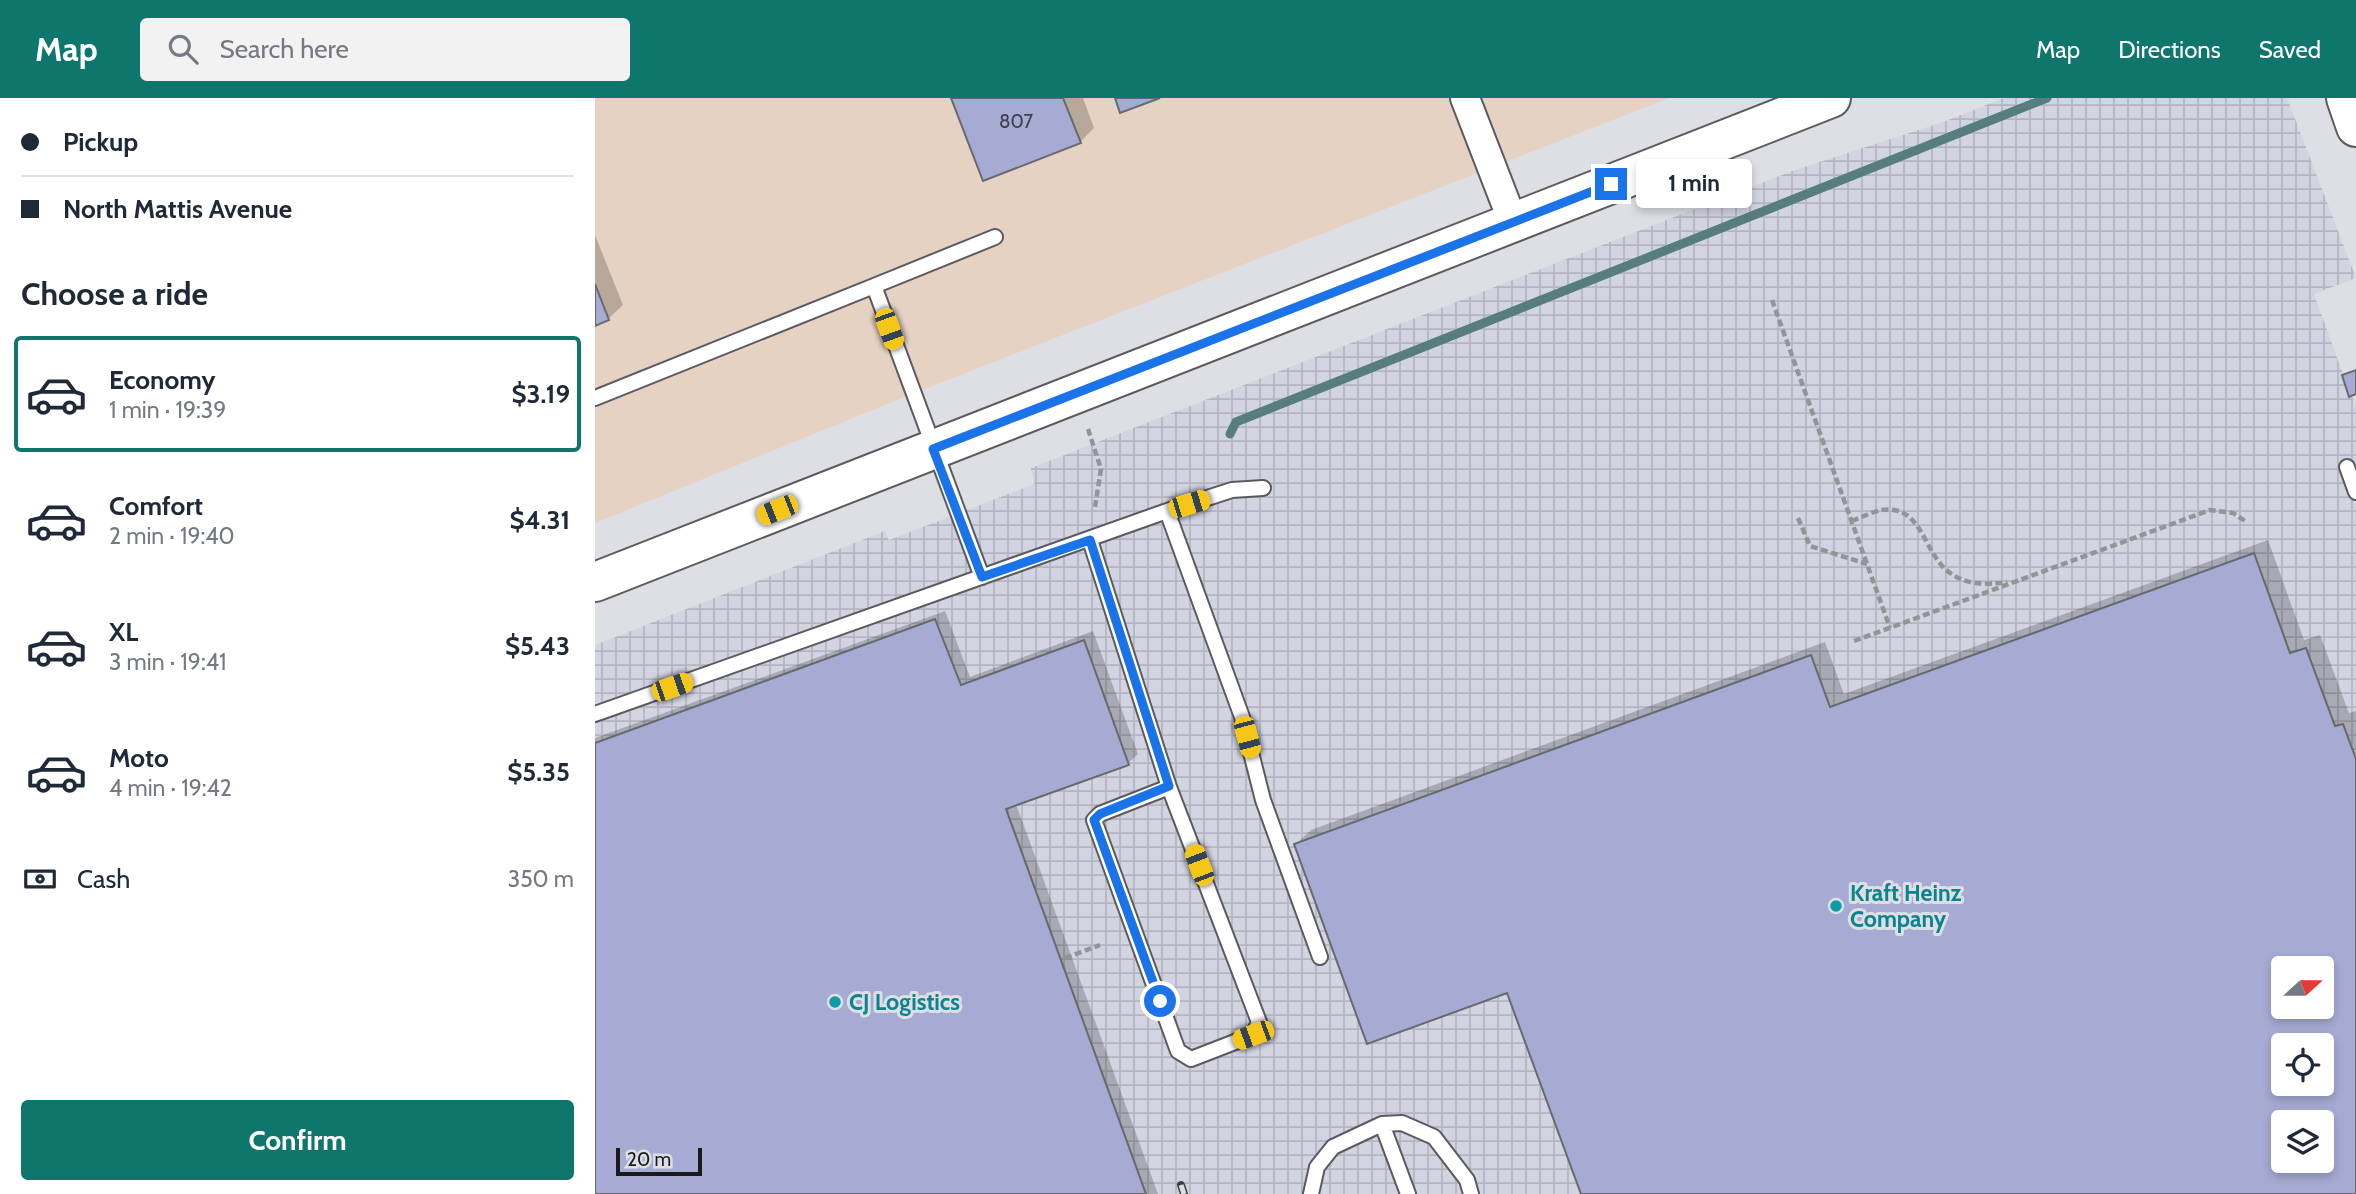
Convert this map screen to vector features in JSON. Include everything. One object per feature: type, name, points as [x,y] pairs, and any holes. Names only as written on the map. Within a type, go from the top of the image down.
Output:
[{"type":"main road","points":[[595,582],[1831,98]]},
{"type":"main road","points":[[2346,98],[2356,127]]},
{"type":"street","points":[[1465,98],[1513,222]]},
{"type":"lane","points":[[595,398],[995,237]]},
{"type":"lane","points":[[874,286],[982,577]]},
{"type":"lane","points":[[2347,467],[2356,492]]},
{"type":"lane","points":[[595,714],[1167,511],[1232,490],[1263,488]]},
{"type":"lane","points":[[1167,511],[1242,717],[1263,800],[1320,957]]},
{"type":"lane","points":[[1090,540],[1169,786],[1259,1022],[1253,1035],[1191,1059],[1178,1051],[1094,820],[1100,814],[1169,786]]},
{"type":"lane","points":[[1311,1194],[1317,1167],[1333,1147],[1382,1124],[1402,1123],[1434,1137],[1467,1180],[1471,1194]]},
{"type":"lane","points":[[1382,1124],[1408,1194]]},
{"type":"path","points":[[1772,300],[1891,628]]},
{"type":"path","points":[[1088,429],[1101,469],[1095,507]]},
{"type":"path","points":[[1852,521],[1881,510],[1903,513],[1918,525],[1931,554],[1952,575],[1978,584],[2019,580]]},
{"type":"path","points":[[1854,641],[2210,510],[2233,513],[2245,521]]},
{"type":"path","points":[[1798,518],[1810,546],[1868,564]]},
{"type":"path","points":[[1065,958],[1100,946]]},
{"type":"shaded area","points":[[595,98],[1669,98],[912,394],[595,523]]},
{"type":"shaded area","points":[[2004,98],[2287,98],[2356,278],[2314,294],[2343,374],[2356,370],[2356,394],[2352,396],[2356,406],[2356,1194],[595,1194],[595,645],[885,531],[889,540],[1034,484],[1031,468],[1792,171],[1943,122]]},
{"type":"building","points":[[951,98],[1063,98],[1081,143],[983,181]]},
{"type":"building","points":[[1115,98],[1160,98],[1120,113]]},
{"type":"building","points":[[595,284],[609,320],[595,326]]},
{"type":"building","points":[[2356,370],[2356,394],[2349,397],[2342,375]]},
{"type":"building","name":"Kraft Heinz Company","points":[[2254,553],[2290,653],[2306,648],[2335,726],[2343,724],[2356,759],[2356,1194],[1581,1194],[1507,993],[1367,1044],[1294,844],[1811,655],[1830,707]]},
{"type":"building","name":"CJ Logistics","points":[[935,619],[961,685],[1084,640],[1129,765],[1006,809],[1146,1194],[595,1194],[595,743]]},
{"type":"waterway","points":[[1230,434],[1236,422],[2047,98]]},
{"type":"railway","points":[[1181,1185],[1184,1194]]},
{"type":"place","name":"Kraft Heinz Company","points":[[1836,906]]},
{"type":"place","name":"CJ Logistics","points":[[835,1002]]},
{"type":"route","points":[[1160,1001],[1094,820],[1100,814],[1169,786],[1090,540],[982,577],[933,449],[1611,184]]}]
